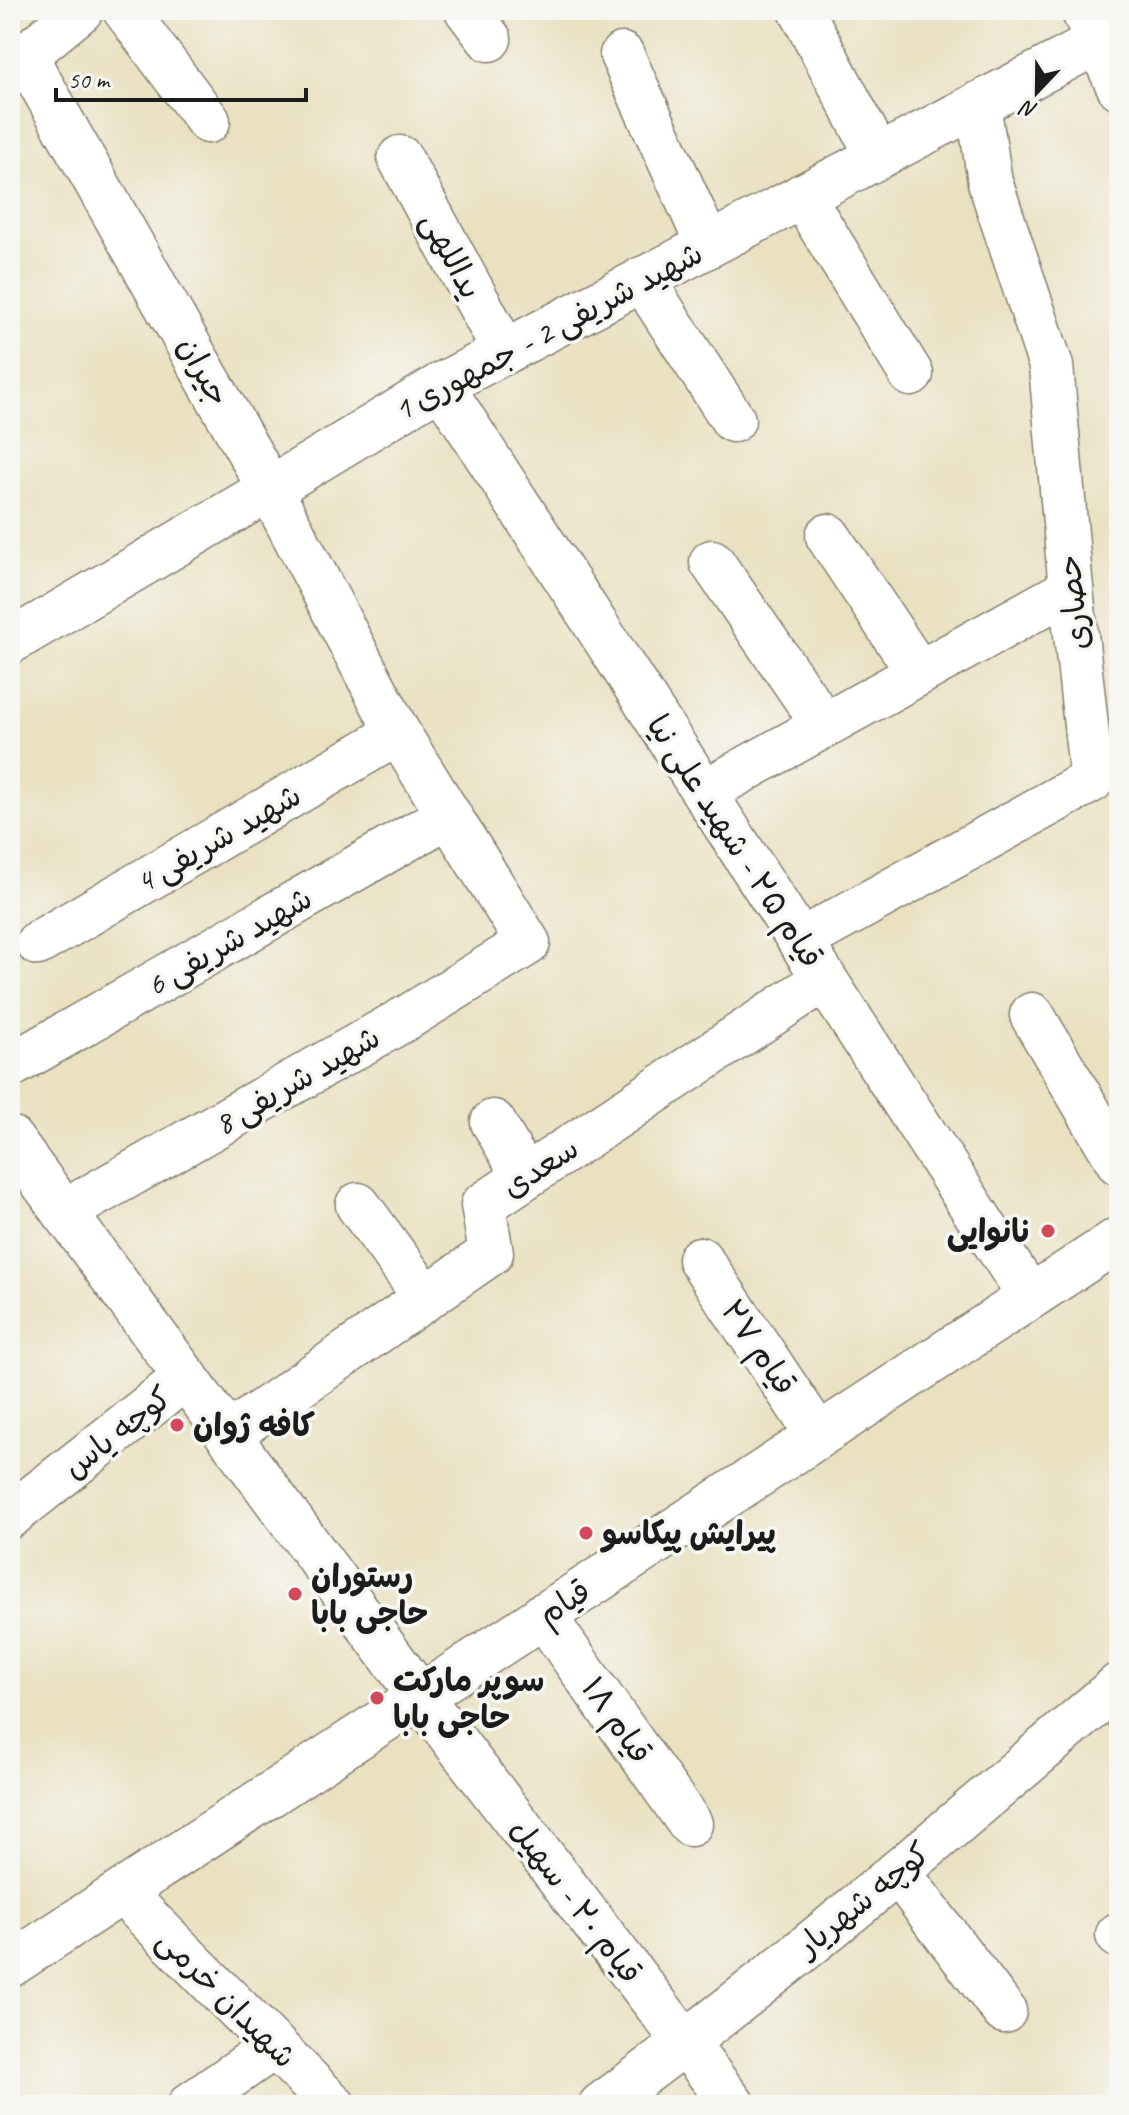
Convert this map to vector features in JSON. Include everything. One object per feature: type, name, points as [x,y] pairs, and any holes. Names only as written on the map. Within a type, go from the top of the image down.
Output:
[{"type":"street","points":[[18,62],[81,10]]},
{"type":"street","points":[[125,10],[208,121]]},
{"type":"street","points":[[801,10],[878,156]]},
{"type":"street","points":[[1097,23],[1119,87]]},
{"type":"street","name":"شهید شریفی 2 - جمهوری 1","points":[[10,642],[441,385],[978,104],[1097,23]]},
{"type":"street","points":[[622,55],[708,245]]},
{"type":"street","name":"جیران","points":[[18,62],[137,253],[270,489],[398,733],[528,943]]},
{"type":"street","name":"حصاری","points":[[800,941],[1092,780],[1051,366],[990,182],[978,104]]},
{"type":"street","name":"یداللهی","points":[[400,158],[505,352]]},
{"type":"street","points":[[802,196],[911,374]]},
{"type":"street","points":[[642,279],[733,420]]},
{"type":"street","name":"قیام ۲۵ - شهید علی نیا","points":[[441,385],[1030,1297]]},
{"type":"street","points":[[828,536],[919,673]]},
{"type":"street","points":[[712,562],[824,725]]},
{"type":"street","points":[[704,792],[1071,589]]},
{"type":"street","name":"شهید شریفی 4","points":[[38,943],[398,733]]},
{"type":"street","name":"شهید شریفی 6","points":[[10,1066],[449,815]]},
{"type":"street","name":"شهید شریفی 8","points":[[64,1212],[408,1017],[528,943]]},
{"type":"street","name":"سعدی","points":[[228,1435],[491,1253],[483,1205],[817,984],[826,982]]},
{"type":"street","points":[[1032,1015],[1119,1163]]},
{"type":"street","points":[[493,1122],[525,1177]]},
{"type":"street","name":"قیام ۲۰ - سهیل","points":[[10,1138],[420,1696],[733,2105]]},
{"type":"street","points":[[358,1205],[426,1298]]},
{"type":"street","name":"قیام","points":[[10,1965],[1119,1239]]},
{"type":"street","name":"قیام ۲۷","points":[[700,1259],[818,1435]]},
{"type":"street","name":"کوچه یاس","points":[[10,1516],[186,1377]]},
{"type":"street","name":"قیام ۱۸","points":[[543,1615],[690,1824]]},
{"type":"street","name":"کوچه شهریار","points":[[601,2105],[686,2044],[898,1872],[1119,1685]]},
{"type":"street","points":[[898,1872],[1004,2011]]},
{"type":"street","name":"شهیدان خرمی","points":[[122,1892],[333,2105]]},
{"type":"street","points":[[190,2105],[275,2046]]},
{"type":"place","name":"نانوایی","points":[[1048,1231]]},
{"type":"place","name":"کافه ژوان","points":[[177,1425]]},
{"type":"place","name":"پیرایش پیکاسو","points":[[586,1533]]},
{"type":"place","name":"رستوران حاجی بابا","points":[[295,1594]]},
{"type":"place","name":"سوپر مارکت حاجی بابا","points":[[377,1698]]}]
